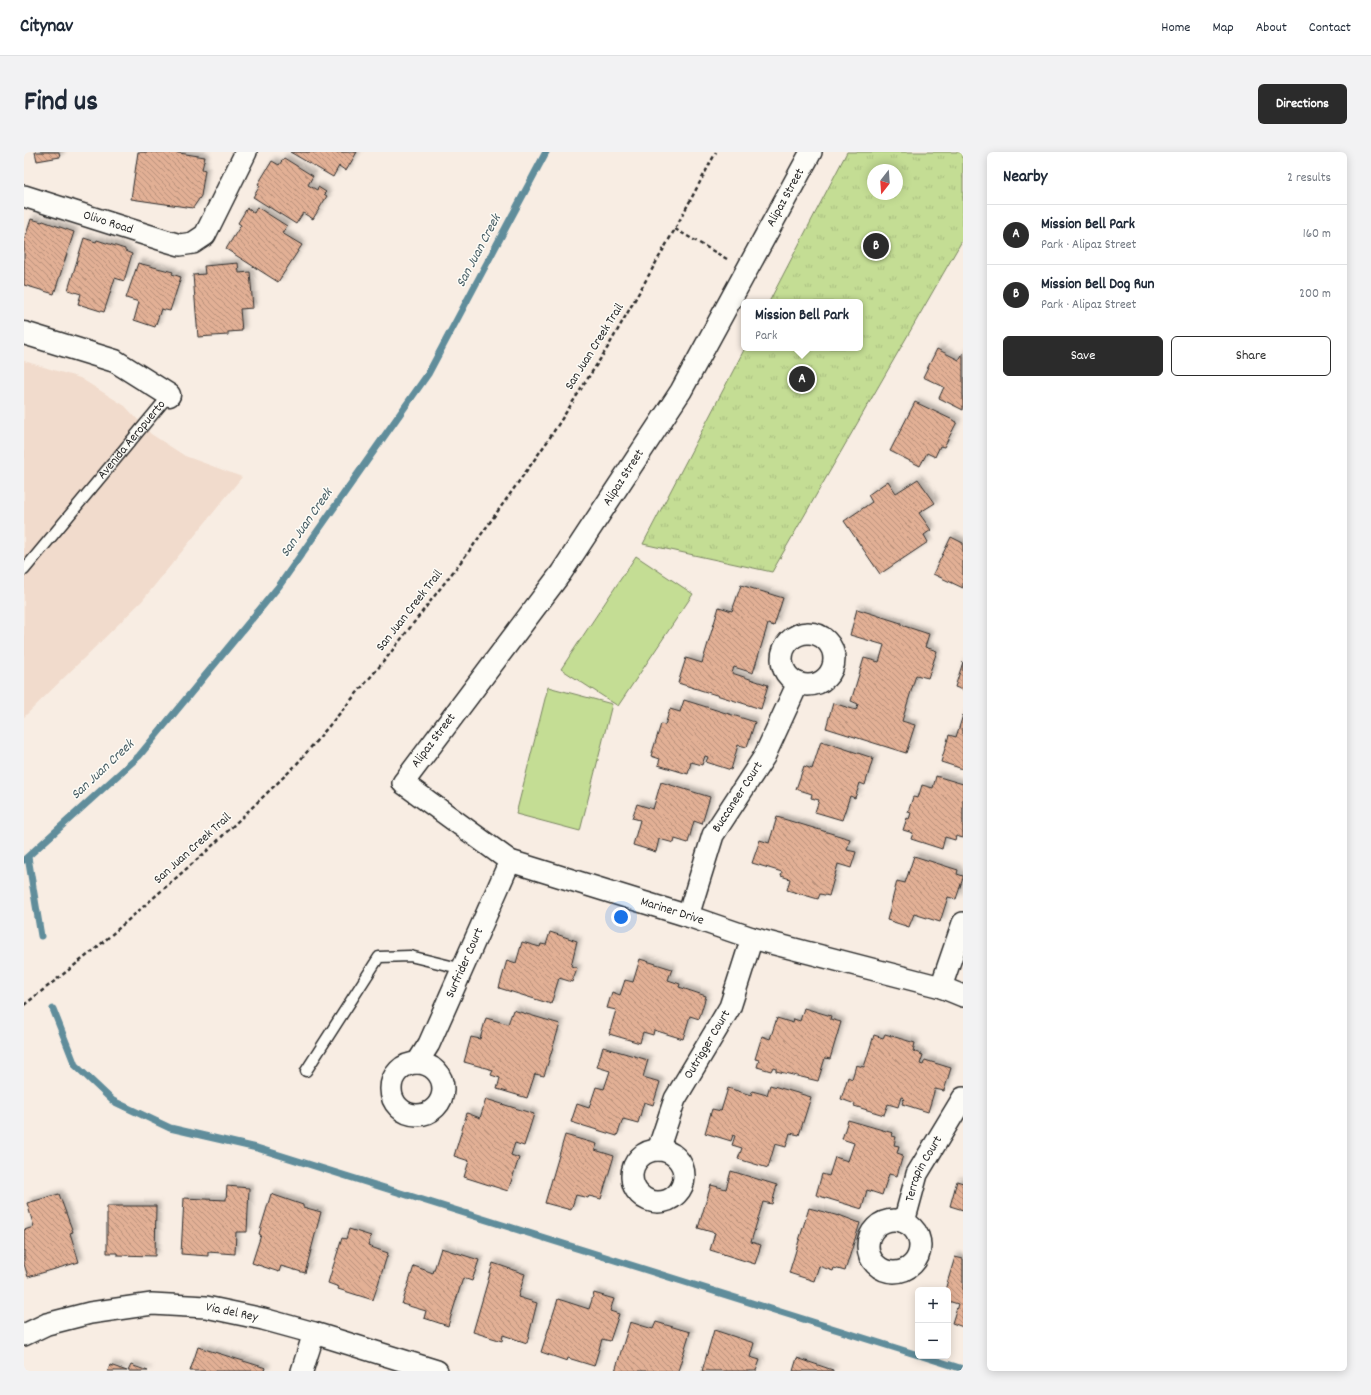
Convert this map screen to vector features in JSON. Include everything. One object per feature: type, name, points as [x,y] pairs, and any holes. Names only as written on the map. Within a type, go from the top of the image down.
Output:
[{"type":"street","name":"Olivo Road","points":[[24,196],[163,240],[180,244],[193,243],[205,235],[213,222],[218,207],[246,152]]},
{"type":"street","name":"Alipaz Street","points":[[403,783],[561,574],[681,391],[811,152]]},
{"type":"street","name":"Avenida Aeropuerto","points":[[24,333],[115,361],[169,395]]},
{"type":"street","name":"Buccaneer Court","points":[[688,916],[713,835],[764,757],[798,683]]},
{"type":"street","name":"Mariner Drive","points":[[403,783],[510,861],[688,916],[752,938],[941,987],[963,996]]},
{"type":"street","name":"Surfrider Court","points":[[417,1063],[429,1044],[464,969],[510,861]]},
{"type":"street","points":[[941,987],[963,923]]},
{"type":"street","name":"Outrigger Court","points":[[658,1150],[675,1099],[730,1008],[752,938]]},
{"type":"street","name":"Terrapin Court","points":[[904,1222],[917,1174],[963,1098]]},
{"type":"street","name":"Via del Rey","points":[[24,1335],[47,1324],[90,1314],[152,1304],[206,1307],[262,1319],[314,1333],[438,1371]]},
{"type":"street","points":[[302,1371],[314,1333]]},
{"type":"lane","name":"Avenida Aeropuerto","points":[[24,570],[169,395]]},
{"type":"lane","points":[[306,1071],[379,957],[410,956],[464,969]]},
{"type":"path","name":"San Juan Creek Trail","points":[[24,1004],[94,950],[209,849],[295,766],[385,660],[473,546],[547,442],[608,347],[675,229],[716,152]]},
{"type":"path","points":[[675,229],[746,271]]},
{"type":"shaded area","points":[[24,361],[80,378],[125,406],[151,434],[185,456],[242,477],[142,601],[24,717]]},
{"type":"green space","points":[[847,152],[963,152],[963,239],[772,572],[643,544],[743,351],[863,351],[863,299],[771,299]]},
{"type":"green space","points":[[636,556],[693,594],[618,706],[561,669]]},
{"type":"green space","points":[[548,687],[612,704],[580,831],[516,814]]},
{"type":"building","points":[[35,152],[59,152],[60,157],[37,161]]},
{"type":"building","points":[[138,152],[173,152],[205,157],[202,169],[205,170],[201,196],[193,208],[131,199]]},
{"type":"building","points":[[290,152],[357,152],[346,171],[339,166],[333,177]]},
{"type":"building","points":[[284,158],[313,176],[308,185],[317,190],[318,187],[326,192],[324,194],[327,196],[313,219],[303,213],[296,224],[253,197],[260,186],[258,184],[272,161],[279,165]]},
{"type":"building","points":[[257,207],[287,226],[282,233],[302,245],[278,282],[226,249],[241,225],[238,223],[247,208],[254,213]]},
{"type":"building","points":[[31,219],[43,221],[74,232],[54,294],[24,285],[24,241]]},
{"type":"building","points":[[84,238],[96,242],[97,240],[125,249],[125,251],[132,254],[124,281],[115,278],[104,312],[78,304],[81,294],[68,290]]},
{"type":"building","points":[[138,263],[173,272],[172,274],[181,277],[170,311],[161,309],[155,327],[134,320],[139,302],[126,298]]},
{"type":"building","points":[[238,263],[239,273],[250,272],[253,308],[240,309],[242,331],[228,332],[228,335],[198,337],[193,275],[205,274],[204,266]]},
{"type":"building","points":[[937,349],[959,360],[963,353],[963,410],[939,398],[944,387],[923,377]]},
{"type":"building","points":[[915,402],[957,422],[944,447],[940,446],[935,457],[927,453],[920,466],[890,451]]},
{"type":"building","points":[[918,479],[935,503],[919,513],[931,530],[924,535],[928,542],[880,574],[844,521],[872,502],[868,495],[888,481],[896,493]]},
{"type":"building","points":[[951,537],[963,543],[963,588],[933,574]]},
{"type":"building","points":[[741,585],[783,598],[774,626],[768,624],[753,673],[734,667],[732,673],[768,685],[761,709],[678,683],[686,658],[702,663],[719,607],[732,611]]},
{"type":"building","points":[[857,609],[901,623],[901,625],[929,634],[925,647],[937,651],[928,678],[916,675],[902,721],[915,725],[906,753],[826,728],[833,703],[856,710],[858,704],[851,701],[864,658],[879,662],[884,645],[850,635]]},
{"type":"building","points":[[963,662],[963,690],[955,687]]},
{"type":"building","points":[[684,700],[755,722],[747,747],[738,745],[731,770],[706,762],[708,757],[705,756],[702,765],[691,762],[688,774],[658,765],[660,759],[651,756],[661,724],[665,725],[670,709],[680,712]]},
{"type":"building","points":[[963,715],[963,769],[941,762],[949,735],[956,737]]},
{"type":"building","points":[[821,741],[873,758],[865,785],[860,783],[855,798],[850,796],[842,820],[815,812],[819,800],[811,798],[812,794],[796,789],[804,766],[812,769]]},
{"type":"building","points":[[936,776],[963,784],[963,838],[956,836],[955,840],[945,837],[942,849],[911,839],[913,833],[903,830],[907,818],[909,819],[911,813],[908,812],[913,797],[918,798],[922,785],[933,788]]},
{"type":"building","points":[[661,782],[710,797],[702,824],[694,821],[688,843],[675,839],[674,843],[659,839],[656,852],[633,845],[640,820],[632,818],[637,804],[653,809]]},
{"type":"building","points":[[777,817],[850,839],[847,850],[856,852],[851,868],[838,864],[829,896],[820,894],[818,899],[787,890],[790,879],[781,876],[782,872],[752,863],[760,840],[769,843]]},
{"type":"building","points":[[914,856],[958,870],[957,874],[963,876],[963,878],[956,899],[948,897],[940,922],[914,914],[909,927],[887,920],[897,881],[905,883]]},
{"type":"building","points":[[550,932],[577,941],[571,966],[577,968],[572,982],[559,978],[551,1004],[499,988],[507,960],[516,963],[522,942],[540,947],[541,944],[546,945]]},
{"type":"building","points":[[640,959],[672,969],[668,980],[680,984],[679,987],[706,996],[699,1019],[690,1016],[683,1039],[654,1030],[653,1035],[643,1032],[640,1043],[609,1034],[616,1010],[607,1008],[612,992],[620,995],[625,980],[633,982]]},
{"type":"building","points":[[804,1008],[831,1016],[830,1019],[841,1022],[830,1059],[825,1058],[818,1081],[776,1071],[776,1068],[773,1067],[771,1071],[757,1067],[759,1060],[755,1059],[762,1036],[770,1039],[777,1018],[793,1023],[794,1019],[800,1021]]},
{"type":"building","points":[[513,1010],[560,1024],[544,1076],[535,1074],[527,1098],[497,1089],[500,1078],[491,1075],[493,1070],[464,1062],[471,1037],[480,1039],[486,1018],[508,1024]]},
{"type":"building","points":[[885,1034],[915,1043],[913,1051],[923,1055],[920,1064],[923,1065],[925,1060],[951,1068],[944,1091],[935,1089],[928,1112],[902,1104],[904,1098],[901,1097],[898,1107],[888,1104],[884,1115],[854,1106],[855,1104],[841,1099],[848,1077],[852,1079],[856,1065],[864,1067],[874,1035],[883,1038]]},
{"type":"building","points":[[603,1047],[648,1060],[643,1077],[660,1082],[653,1105],[644,1102],[638,1123],[623,1119],[617,1136],[571,1122],[577,1104],[589,1108],[596,1087],[604,1089],[610,1071],[597,1067]]},
{"type":"building","points":[[770,1085],[811,1097],[799,1135],[790,1133],[786,1147],[775,1144],[768,1168],[738,1159],[742,1148],[732,1145],[735,1136],[733,1135],[731,1141],[705,1133],[712,1109],[721,1111],[728,1088],[751,1095],[752,1091],[767,1095]]},
{"type":"building","points":[[486,1099],[534,1114],[524,1146],[515,1143],[511,1155],[519,1158],[508,1191],[464,1177],[469,1161],[454,1156],[467,1113],[480,1118]]},
{"type":"building","points":[[848,1120],[893,1133],[892,1136],[896,1137],[894,1145],[899,1146],[897,1153],[903,1155],[897,1176],[889,1174],[882,1195],[867,1190],[862,1209],[816,1195],[822,1174],[829,1176],[835,1157],[848,1161],[854,1143],[842,1139]]},
{"type":"building","points":[[565,1135],[597,1144],[595,1150],[614,1156],[601,1199],[576,1195],[571,1210],[545,1203]]},
{"type":"building","points":[[731,1171],[777,1185],[772,1204],[763,1202],[751,1242],[761,1245],[755,1264],[710,1250],[715,1233],[698,1228],[711,1185],[726,1189]]},
{"type":"building","points":[[957,1181],[963,1183],[963,1210],[950,1206]]},
{"type":"building","points":[[227,1186],[249,1188],[247,1232],[236,1232],[235,1254],[208,1252],[208,1256],[181,1254],[184,1198],[226,1200]]},
{"type":"building","points":[[59,1194],[73,1232],[70,1233],[79,1262],[28,1277],[24,1264],[24,1230],[34,1227],[27,1203]]},
{"type":"building","points":[[271,1194],[303,1205],[303,1207],[321,1212],[305,1273],[281,1266],[279,1272],[252,1263],[261,1235],[259,1234]]},
{"type":"building","points":[[107,1206],[156,1206],[155,1256],[117,1255],[117,1253],[107,1253]]},
{"type":"building","points":[[809,1208],[839,1215],[860,1223],[845,1271],[834,1268],[833,1271],[819,1266],[814,1281],[789,1273]]},
{"type":"building","points":[[349,1229],[371,1236],[368,1246],[388,1253],[373,1300],[338,1289],[339,1287],[328,1283],[342,1238],[346,1239]]},
{"type":"building","points":[[441,1248],[479,1260],[472,1281],[463,1278],[448,1326],[424,1318],[426,1311],[402,1304],[414,1266],[433,1273]]},
{"type":"building","points":[[955,1257],[963,1259],[963,1327],[952,1323],[958,1304],[951,1302],[951,1287],[946,1287]]},
{"type":"building","points":[[493,1263],[525,1274],[518,1297],[537,1303],[527,1343],[503,1335],[502,1341],[473,1332]]},
{"type":"building","points":[[594,1293],[614,1299],[610,1311],[619,1314],[610,1341],[602,1339],[594,1366],[568,1358],[567,1361],[541,1352],[558,1299],[589,1309]]},
{"type":"building","points":[[630,1322],[653,1329],[656,1322],[690,1332],[678,1371],[615,1371]]},
{"type":"building","points":[[714,1330],[754,1343],[750,1357],[760,1360],[756,1371],[702,1371]]},
{"type":"building","points":[[198,1347],[266,1368],[265,1371],[190,1371]]},
{"type":"building","points":[[797,1358],[833,1370],[833,1371],[793,1371]]},
{"type":"building","points":[[110,1365],[127,1371],[108,1371]]},
{"type":"building","points":[[131,1365],[148,1371],[128,1371]]},
{"type":"waterway","name":"San Juan Creek","points":[[24,860],[139,756],[279,586],[428,374],[546,152]]},
{"type":"waterway","points":[[28,857],[41,936]]},
{"type":"waterway","points":[[53,1009],[75,1065],[113,1101],[170,1128],[257,1148],[915,1354]]},
{"type":"waterway","points":[[931,1359],[963,1369]]},
{"type":"place","name":"Mission Bell Dog Run","points":[[876,246]]},
{"type":"place","name":"Mission Bell Park","points":[[802,379]]}]
